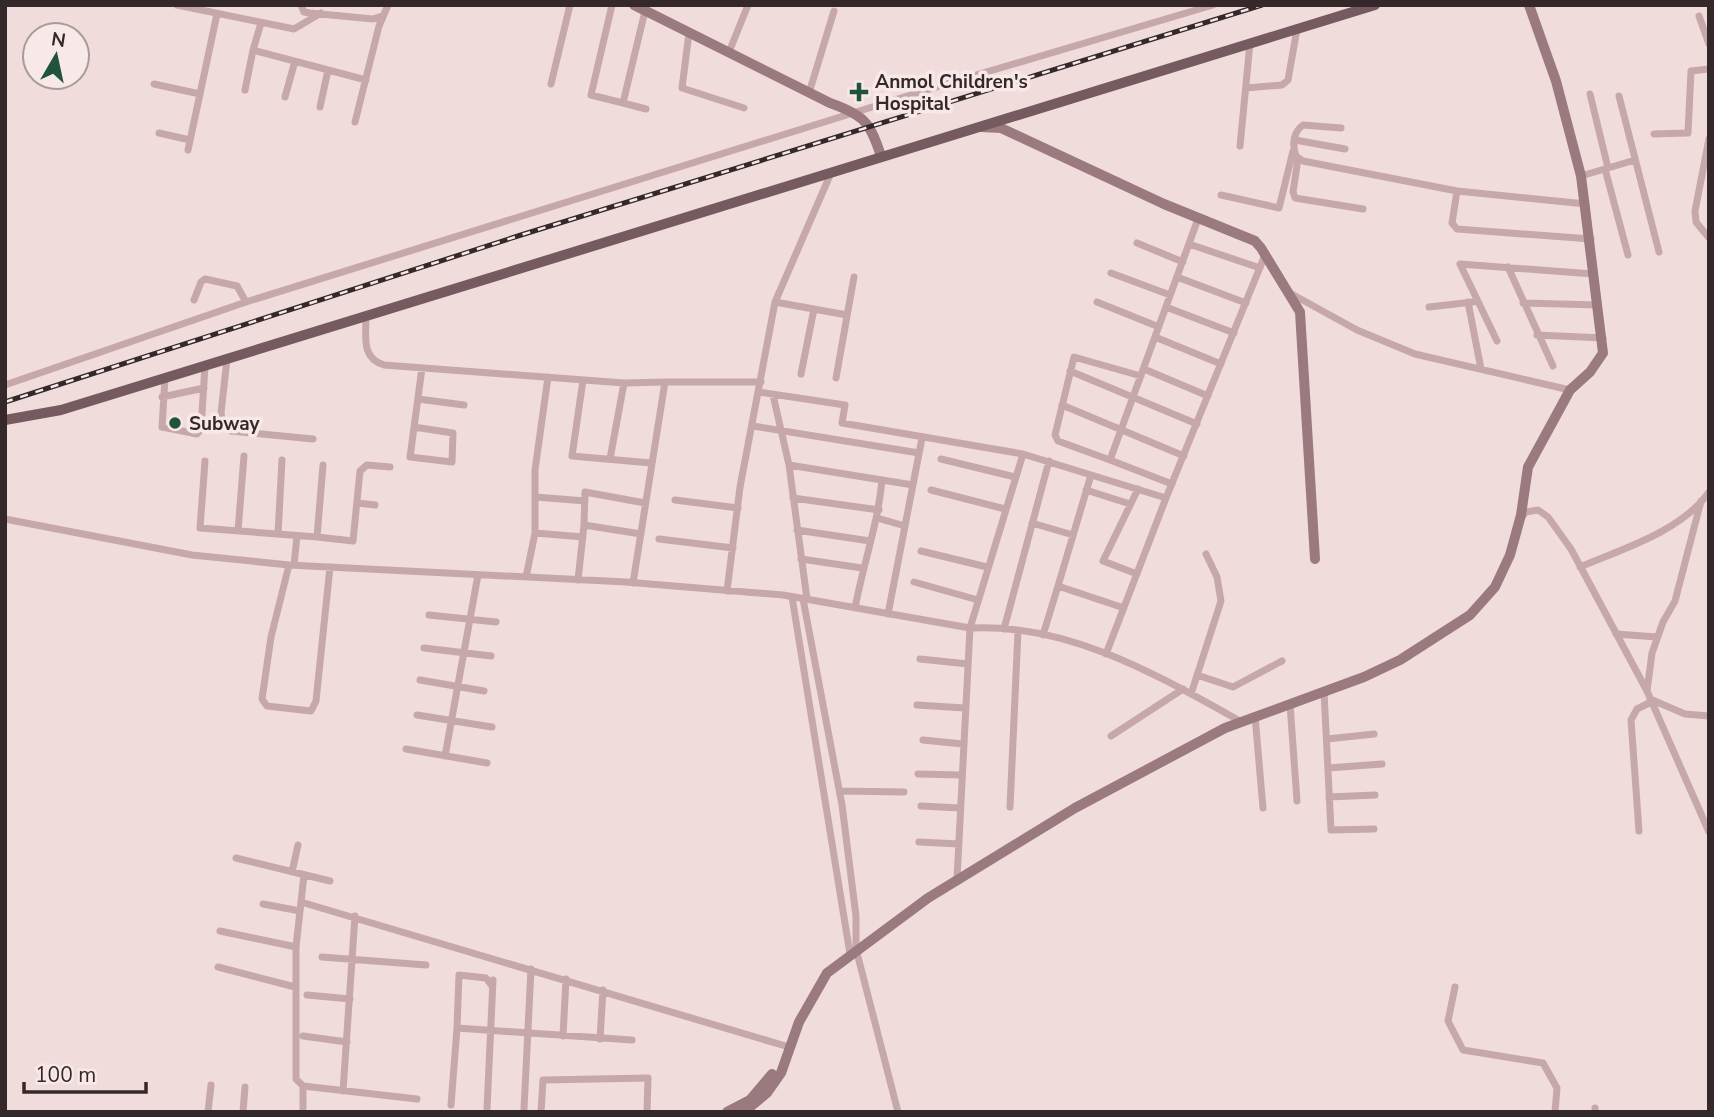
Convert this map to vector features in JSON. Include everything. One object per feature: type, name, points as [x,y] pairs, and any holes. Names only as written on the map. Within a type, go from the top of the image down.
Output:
[{"type":"main road","points":[[5,421],[61,410],[1375,5]]},
{"type":"street","points":[[177,5],[294,29],[321,13]]},
{"type":"street","points":[[301,5],[304,12],[373,19],[382,16]]},
{"type":"street","points":[[355,122],[382,16],[388,5]]},
{"type":"street","points":[[551,84],[570,5]]},
{"type":"street","points":[[612,5],[591,95],[646,109]]},
{"type":"street","points":[[634,5],[809,93],[856,112],[870,127],[881,156]]},
{"type":"street","points":[[729,52],[747,5]]},
{"type":"street","points":[[5,385],[246,302],[856,112],[1213,5]]},
{"type":"street","points":[[744,1112],[767,1093],[781,1073],[810,998],[827,973],[957,879],[1084,803],[1240,721],[1324,692],[1400,660],[1470,615],[1495,587],[1504,569],[1520,519],[1528,467],[1570,390],[1600,360],[1603,338],[1592,274],[1591,239],[1581,176],[1556,81],[1529,5]]},
{"type":"street","points":[[623,103],[645,11]]},
{"type":"street","points":[[809,93],[834,11]]},
{"type":"street","points":[[188,150],[217,14]]},
{"type":"street","points":[[1699,16],[1709,44]]},
{"type":"street","points":[[245,90],[261,23]]},
{"type":"street","points":[[1246,88],[1282,85],[1288,80],[1297,29]]},
{"type":"street","points":[[689,33],[682,88],[744,108]]},
{"type":"street","points":[[1240,146],[1250,43]]},
{"type":"street","points":[[253,50],[366,80]]},
{"type":"street","points":[[285,97],[295,61]]},
{"type":"street","points":[[1654,134],[1688,133],[1691,71],[1709,69]]},
{"type":"street","points":[[320,107],[328,70]]},
{"type":"street","points":[[154,84],[200,94]]},
{"type":"street","points":[[1590,94],[1628,256]]},
{"type":"street","points":[[1619,96],[1658,252]]},
{"type":"street","points":[[1222,195],[1279,208],[1297,130],[1303,125],[1340,128]]},
{"type":"street","points":[[978,127],[1001,128],[1198,219],[1255,242],[1300,312],[1303,328],[1314,559]]},
{"type":"street","points":[[159,133],[190,140]]},
{"type":"street","points":[[1709,139],[1695,211],[1696,222],[1709,238]]},
{"type":"street","points":[[1295,140],[1345,149]]},
{"type":"street","points":[[1293,149],[1298,159],[1293,192],[1295,198],[1363,209]]},
{"type":"street","points":[[1298,159],[1457,191],[1586,204]]},
{"type":"street","points":[[1581,176],[1635,160]]},
{"type":"street","points":[[727,591],[738,508],[775,302],[831,172]]},
{"type":"street","points":[[1457,191],[1452,223],[1457,229],[1591,239]]},
{"type":"street","points":[[1110,460],[1198,219]]},
{"type":"street","points":[[1137,243],[1183,262]]},
{"type":"street","points":[[1189,244],[1259,268]]},
{"type":"street","points":[[1106,654],[1265,255]]},
{"type":"street","points":[[1497,341],[1460,264],[1592,274]]},
{"type":"street","points":[[1508,267],[1553,366]]},
{"type":"street","points":[[1111,272],[1170,295]]},
{"type":"street","points":[[836,378],[854,277]]},
{"type":"street","points":[[1177,277],[1245,303]]},
{"type":"street","points":[[194,300],[205,279],[237,286],[246,302]]},
{"type":"street","points":[[1288,292],[1392,346],[1570,390]]},
{"type":"street","points":[[1429,307],[1478,301]]},
{"type":"street","points":[[775,302],[847,315]]},
{"type":"street","points":[[1097,302],[1159,327]]},
{"type":"street","points":[[1468,302],[1480,369]]},
{"type":"street","points":[[1523,303],[1598,305]]},
{"type":"street","points":[[1166,307],[1234,333]]},
{"type":"street","points":[[801,374],[814,309]]},
{"type":"street","points":[[366,316],[366,348],[372,361],[422,368],[624,383],[761,382]]},
{"type":"street","points":[[1537,335],[1603,338]]},
{"type":"street","points":[[1155,337],[1222,364]]},
{"type":"street","points":[[1172,484],[1058,441],[1055,435],[1074,357],[1142,372],[1208,396]]},
{"type":"street","points":[[227,359],[221,413],[223,427],[231,431],[313,439]]},
{"type":"street","points":[[165,378],[162,427],[197,433],[201,429],[205,366]]},
{"type":"street","points":[[414,427],[453,433],[452,462],[410,457],[414,427],[418,399],[422,368]]},
{"type":"street","points":[[1070,371],[1197,424]]},
{"type":"street","points":[[526,577],[535,533],[535,470],[548,377]]},
{"type":"street","points":[[583,380],[572,456],[651,463]]},
{"type":"street","points":[[634,583],[665,382]]},
{"type":"street","points":[[610,459],[624,383]]},
{"type":"street","points":[[162,397],[204,388]]},
{"type":"street","points":[[759,392],[845,405],[842,423],[1023,454],[1167,498]]},
{"type":"street","points":[[773,395],[789,466],[805,599],[840,791],[856,916],[853,952]]},
{"type":"street","points":[[418,399],[464,405]]},
{"type":"street","points":[[1062,405],[1184,456]]},
{"type":"street","points":[[753,426],[919,453]]},
{"type":"street","points":[[888,614],[922,438]]},
{"type":"street","points":[[957,879],[970,628],[1023,454]]},
{"type":"street","points":[[238,531],[244,456]]},
{"type":"street","points":[[942,458],[1016,477]]},
{"type":"street","points":[[278,534],[282,460]]},
{"type":"street","points":[[205,461],[200,528],[354,541],[362,467],[390,467]]},
{"type":"street","points":[[1004,629],[1049,461]]},
{"type":"street","points":[[317,537],[323,465]]},
{"type":"street","points":[[789,466],[913,485]]},
{"type":"street","points":[[1043,635],[1091,475]]},
{"type":"street","points":[[855,608],[862,568],[879,510],[882,480]]},
{"type":"street","points":[[1137,574],[1103,561],[1138,489]]},
{"type":"street","points":[[931,490],[1005,509]]},
{"type":"street","points":[[1086,490],[1130,504]]},
{"type":"street","points":[[578,580],[585,492],[645,503]]},
{"type":"street","points":[[1580,567],[1656,532],[1687,514],[1709,492]]},
{"type":"street","points":[[536,497],[585,501]]},
{"type":"street","points":[[793,498],[879,510]]},
{"type":"street","points":[[675,500],[738,508]]},
{"type":"street","points":[[1639,831],[1631,720],[1649,697],[1657,637],[1675,601],[1701,501]]},
{"type":"street","points":[[357,503],[375,505]]},
{"type":"street","points":[[1520,519],[1532,510],[1548,517],[1580,567],[1649,697],[1709,832]]},
{"type":"street","points":[[877,518],[905,526]]},
{"type":"street","points":[[5,519],[192,555],[292,565],[634,583],[792,597],[970,628],[1004,629],[1066,638],[1187,692],[1240,721]]},
{"type":"street","points":[[1032,523],[1073,535]]},
{"type":"street","points":[[584,525],[640,534]]},
{"type":"street","points":[[797,530],[870,541]]},
{"type":"street","points":[[535,533],[583,537]]},
{"type":"street","points":[[297,536],[292,565],[271,636],[262,699],[267,706],[310,711],[316,701],[330,567]]},
{"type":"street","points":[[659,539],[733,548]]},
{"type":"street","points":[[920,551],[987,568]]},
{"type":"street","points":[[1111,736],[1187,692],[1197,675],[1221,601],[1217,577],[1206,554]]},
{"type":"street","points":[[801,559],[862,568]]},
{"type":"street","points":[[445,756],[478,575]]},
{"type":"street","points":[[914,582],[978,600]]},
{"type":"street","points":[[1058,586],[1124,608]]},
{"type":"street","points":[[792,597],[853,952],[898,1112]]},
{"type":"street","points":[[429,615],[496,622]]},
{"type":"street","points":[[1010,807],[1018,631]]},
{"type":"street","points":[[1616,634],[1657,637]]},
{"type":"street","points":[[424,648],[491,656]]},
{"type":"street","points":[[920,659],[968,664]]},
{"type":"street","points":[[1197,675],[1233,687],[1282,661]]},
{"type":"street","points":[[420,680],[484,691]]},
{"type":"street","points":[[1324,692],[1331,830],[1374,829]]},
{"type":"street","points":[[1649,697],[1685,714],[1709,716]]},
{"type":"street","points":[[1290,704],[1297,801]]},
{"type":"street","points":[[918,705],[965,708]]},
{"type":"street","points":[[416,715],[492,727]]},
{"type":"street","points":[[1255,716],[1263,808]]},
{"type":"street","points":[[1326,738],[1374,734]]},
{"type":"street","points":[[923,740],[963,744]]},
{"type":"street","points":[[407,749],[487,763]]},
{"type":"street","points":[[1328,768],[1382,764]]},
{"type":"street","points":[[918,774],[962,775]]},
{"type":"street","points":[[840,791],[904,792]]},
{"type":"street","points":[[1329,797],[1375,795]]},
{"type":"street","points":[[920,806],[961,808]]},
{"type":"street","points":[[919,842],[959,844]]},
{"type":"street","points":[[292,872],[298,845]]},
{"type":"street","points":[[236,858],[330,881]]},
{"type":"street","points":[[304,875],[296,947],[296,1079],[303,1086],[417,1098]]},
{"type":"street","points":[[263,904],[301,904],[355,916],[789,1048]]},
{"type":"street","points":[[343,1091],[355,916]]},
{"type":"street","points":[[220,931],[296,947]]},
{"type":"street","points":[[322,957],[426,965]]},
{"type":"street","points":[[218,967],[295,987]]},
{"type":"street","points":[[524,1109],[531,969]]},
{"type":"street","points":[[451,1105],[460,975],[486,978],[493,984],[493,1031],[487,1109]]},
{"type":"street","points":[[563,1036],[566,979]]},
{"type":"street","points":[[1455,987],[1448,1021],[1463,1050],[1543,1063],[1557,1088],[1555,1112]]},
{"type":"street","points":[[600,1039],[603,990]]},
{"type":"street","points":[[307,995],[350,999]]},
{"type":"street","points":[[457,1028],[632,1040]]},
{"type":"street","points":[[303,1036],[347,1042]]},
{"type":"street","points":[[730,1111],[750,1100],[766,1083],[789,1048]]},
{"type":"street","points":[[541,1112],[543,1080],[648,1078],[647,1112]]},
{"type":"street","points":[[208,1112],[211,1085]]},
{"type":"street","points":[[303,1086],[303,1112]]},
{"type":"street","points":[[243,1112],[245,1087]]},
{"type":"railway","points":[[5,402],[521,235],[1262,5]]},
{"type":"place","name":"Anmol Children's Hospital","points":[[859,92]]},
{"type":"place","name":"Subway","points":[[175,423]]}]
